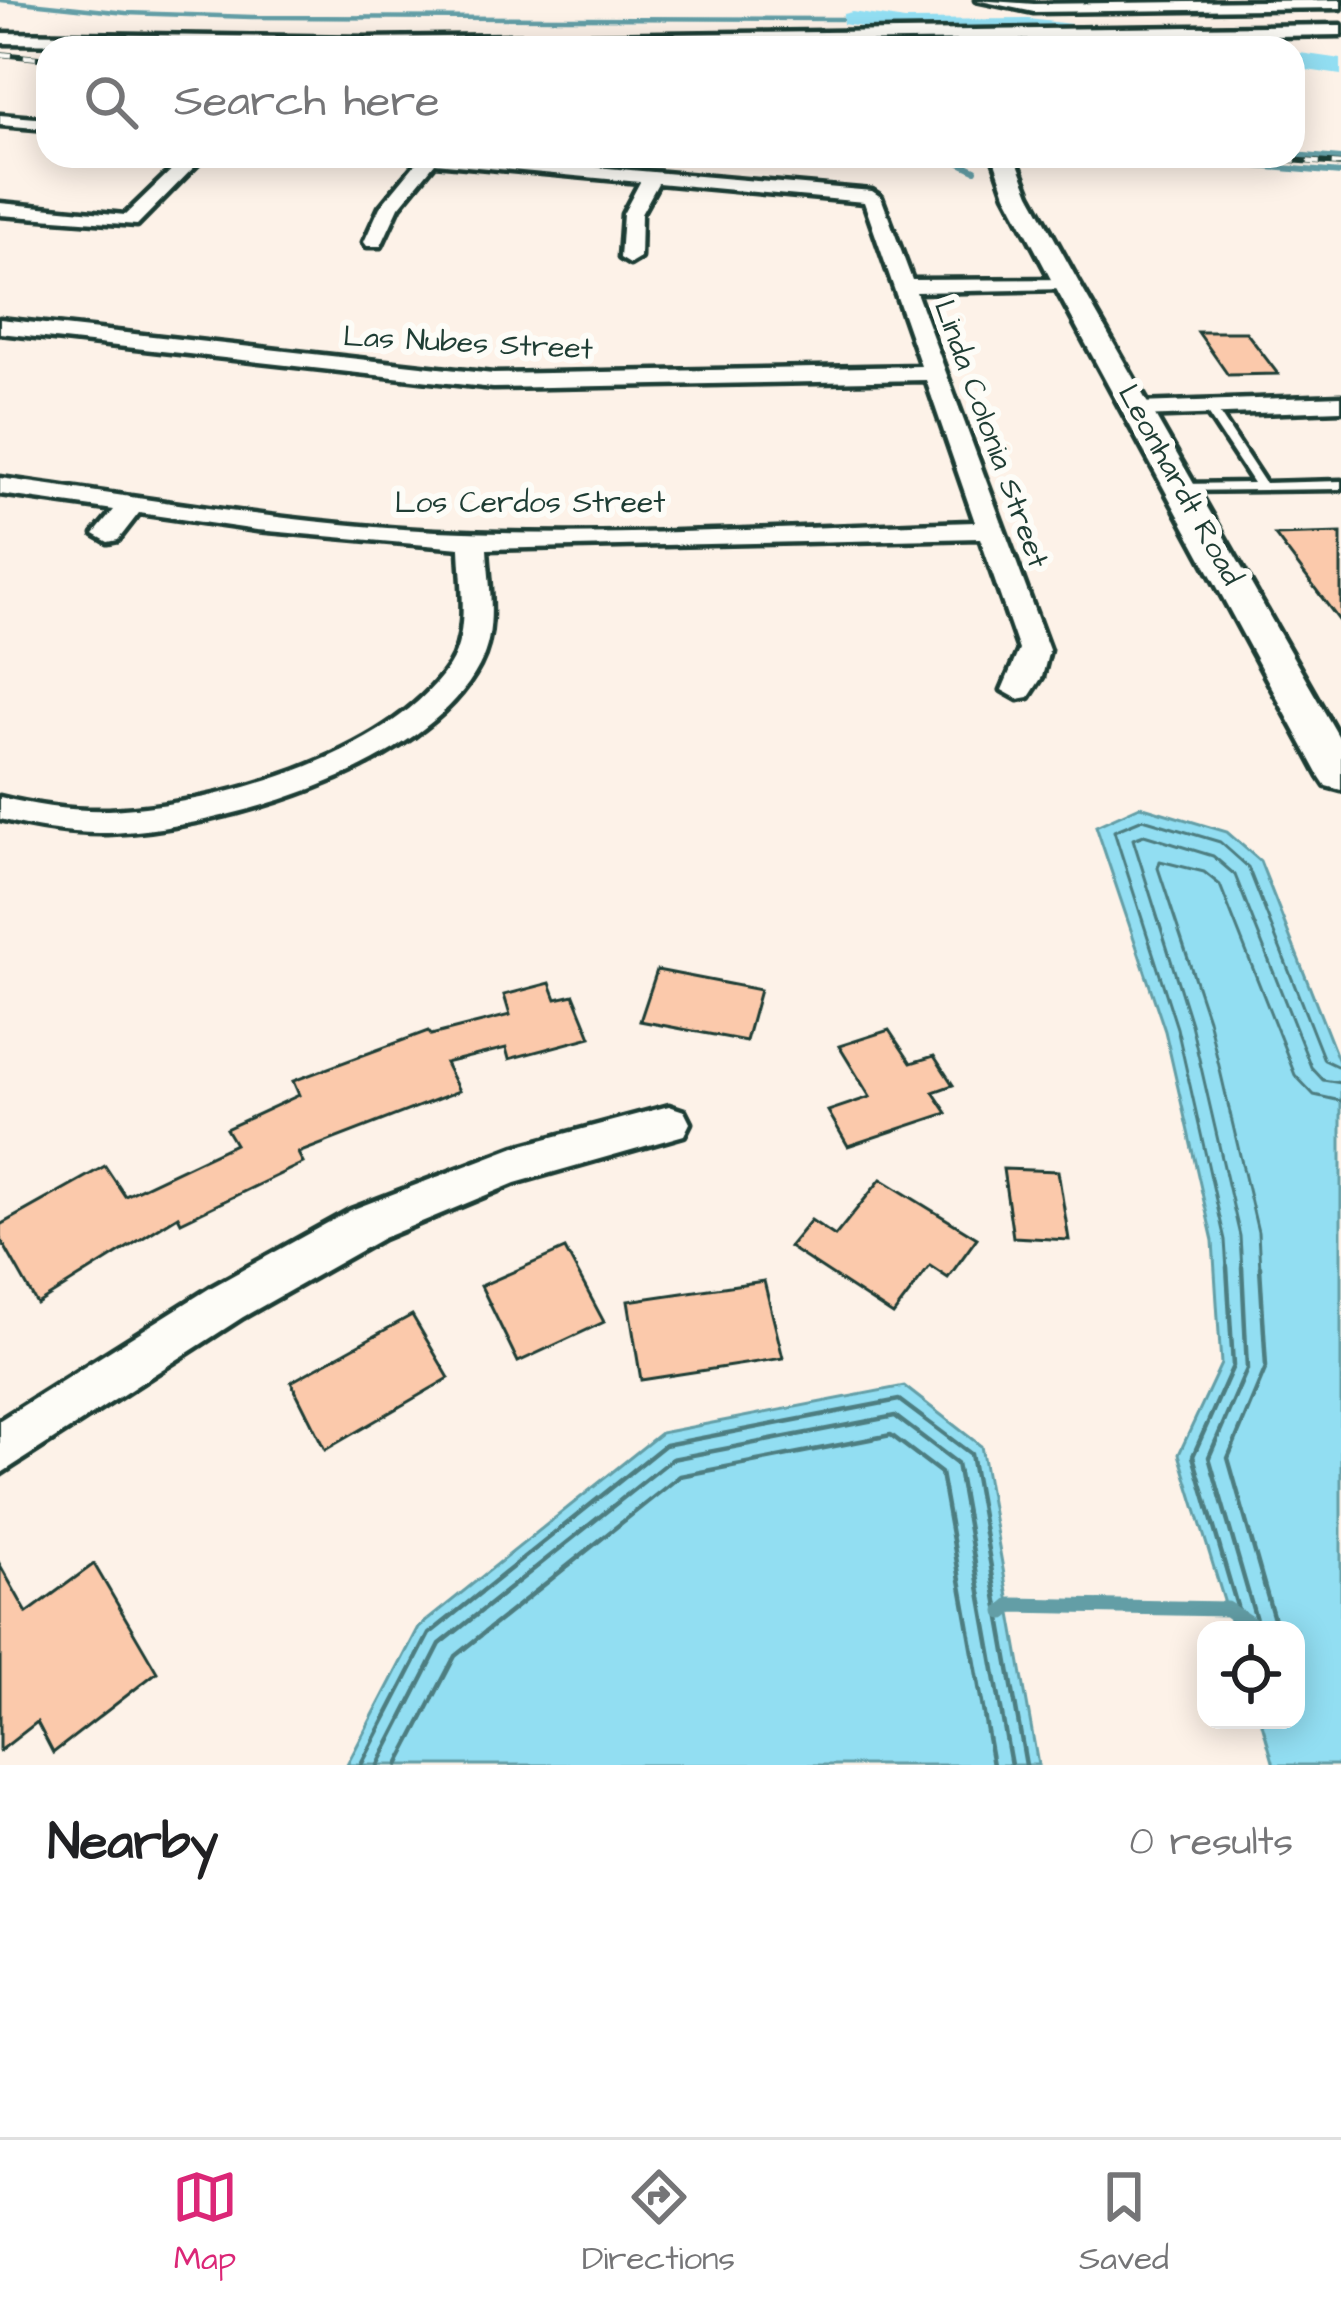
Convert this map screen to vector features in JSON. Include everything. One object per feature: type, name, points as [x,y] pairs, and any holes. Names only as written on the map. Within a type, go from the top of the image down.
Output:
[{"type":"street","points":[[982,0],[1004,6],[1341,4]]},
{"type":"street","points":[[1044,36],[1341,30]]},
{"type":"street","points":[[0,38],[36,40]]},
{"type":"street","points":[[0,120],[36,123]]},
{"type":"street","points":[[0,209],[130,221],[184,168]]},
{"type":"street","points":[[374,242],[379,222],[413,168]]},
{"type":"street","points":[[548,168],[652,177],[632,214],[629,258]]},
{"type":"street","name":"Leonhardt Road","points":[[996,168],[1018,194]]},
{"type":"street","name":"Leonhardt Road","points":[[1008,168],[1066,283],[1341,777]]},
{"type":"street","name":"Linda Colonia Street","points":[[652,177],[872,197],[1034,650],[1028,677],[1018,690]]},
{"type":"street","points":[[902,286],[1066,283]]},
{"type":"street","name":"Las Nubes Street","points":[[0,326],[494,381],[935,373]]},
{"type":"street","points":[[1138,410],[1341,403]]},
{"type":"street","name":"Los Cerdos Street","points":[[0,487],[370,534],[473,541],[991,530]]},
{"type":"street","points":[[108,534],[133,505]]},
{"type":"street","points":[[0,808],[61,818],[139,818],[226,801],[310,777],[375,748],[418,720],[460,673],[476,625],[473,541]]},
{"type":"street","points":[[0,1449],[272,1276],[367,1224],[556,1150],[670,1124]]},
{"type":"lane","points":[[1209,407],[1260,484]]},
{"type":"lane","points":[[1181,488],[1341,485]]},
{"type":"water","points":[[1140,806],[1227,832],[1260,861],[1341,1067],[1341,1765],[1274,1765],[1264,1729],[1305,1729],[1305,1621],[1230,1621],[1179,1454],[1221,1364],[1213,1241],[1165,1031],[1096,826]]},
{"type":"water","points":[[904,1386],[981,1446],[1038,1765],[347,1765],[419,1627],[661,1433]]},
{"type":"building","points":[[1198,332],[1246,332],[1278,374],[1228,375]]},
{"type":"building","points":[[1341,533],[1341,623],[1275,535]]},
{"type":"building","points":[[657,970],[760,990],[746,1041],[640,1021]]},
{"type":"building","points":[[550,983],[556,999],[574,995],[591,1037],[509,1059],[506,1048],[445,1063],[459,1091],[298,1153],[303,1163],[181,1222],[178,1216],[37,1304],[0,1238],[0,1225],[105,1166],[125,1196],[235,1144],[226,1129],[299,1095],[293,1081],[428,1031],[431,1035],[510,1015],[504,995]]},
{"type":"building","points":[[889,1030],[911,1063],[934,1056],[953,1085],[933,1092],[947,1113],[848,1146],[828,1111],[870,1097],[839,1046]]},
{"type":"building","points":[[1003,1169],[1058,1171],[1069,1240],[1013,1237]]},
{"type":"building","points":[[881,1179],[977,1238],[948,1278],[930,1266],[893,1315],[789,1247],[811,1220],[835,1236]]},
{"type":"building","points":[[565,1249],[604,1322],[518,1362],[481,1286]]},
{"type":"building","points":[[764,1281],[783,1358],[641,1380],[628,1301]]},
{"type":"building","points":[[412,1315],[449,1378],[325,1450],[291,1382]]},
{"type":"building","points":[[94,1564],[157,1672],[53,1753],[37,1722],[0,1751],[0,1565],[27,1613]]},
{"type":"waterway","points":[[1,0],[126,13],[252,17],[852,19]]},
{"type":"waterway","points":[[852,19],[905,27],[1028,26],[1110,36]]},
{"type":"waterway","points":[[1305,62],[1341,67]]},
{"type":"waterway","points":[[1305,156],[1341,159]]},
{"type":"waterway","points":[[971,168],[975,170]]},
{"type":"waterway","points":[[1280,168],[1341,173]]},
{"type":"waterway","points":[[1003,1612],[1011,1605],[1227,1609],[1245,1621]]},
{"type":"railway","points":[[0,54],[36,58]]},
{"type":"railway","points":[[1305,161],[1341,164]]}]
